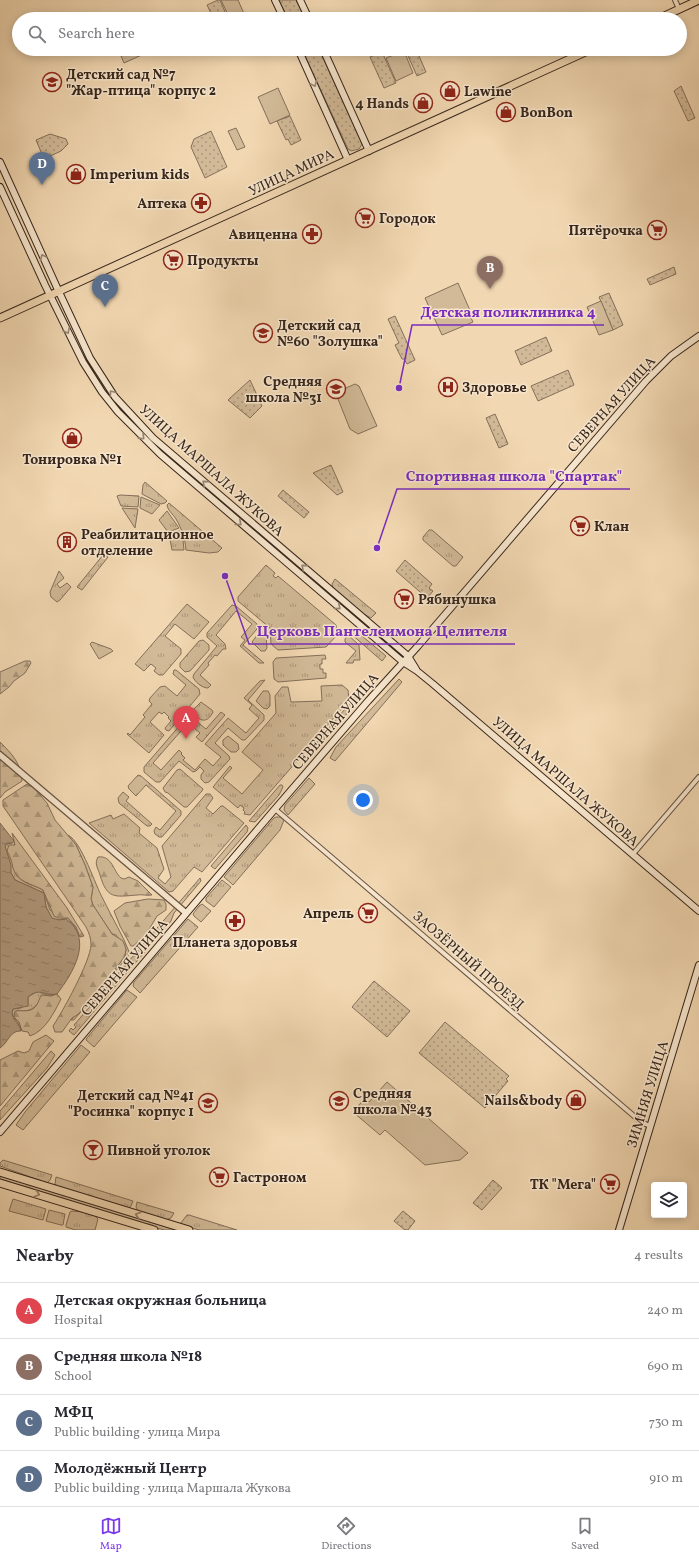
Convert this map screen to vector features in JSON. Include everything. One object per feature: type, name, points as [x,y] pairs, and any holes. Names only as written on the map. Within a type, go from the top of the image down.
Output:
[{"type":"main road","points":[[275,0],[281,12]]},
{"type":"main road","points":[[300,0],[306,12]]},
{"type":"main road","points":[[673,12],[699,0]]},
{"type":"main road","points":[[301,56],[348,160]]},
{"type":"main road","points":[[325,56],[369,151]]},
{"type":"main road","name":"УЛИЦА МИРА","points":[[0,318],[577,56]]},
{"type":"main road","name":"УЛИЦА МАРШАЛА ЖУКОВА","points":[[0,162],[58,292],[90,358],[115,397],[153,438],[408,656],[417,671]]},
{"type":"main road","points":[[0,180],[7,177]]},
{"type":"main road","name":"УЛИЦА МАРШАЛА ЖУКОВА","points":[[0,187],[50,296],[83,362],[114,407],[154,449],[368,633],[403,662],[417,671],[699,911]]},
{"type":"main road","name":"СЕВЕРНАЯ УЛИЦА","points":[[0,1132],[275,809],[647,380],[671,356],[699,336]]},
{"type":"main road","points":[[83,362],[90,358]]},
{"type":"main road","points":[[368,633],[373,627]]},
{"type":"main road","name":"ЗИМНЯЯ УЛИЦА","points":[[619,1230],[699,965]]},
{"type":"main road","points":[[0,1172],[189,1230]]},
{"type":"main road","points":[[0,1183],[154,1230]]},
{"type":"street","points":[[675,0],[679,9]]},
{"type":"street","points":[[0,755],[186,913]]},
{"type":"street","points":[[633,854],[699,777]]},
{"type":"street","name":"ЗАОЗЁРНЫЙ ПРОЕЗД","points":[[275,809],[640,1122],[650,1126]]},
{"type":"green space","points":[[220,0],[225,12],[210,12],[207,5]]},
{"type":"green space","points":[[221,0],[238,0],[243,12],[227,12]]},
{"type":"green space","points":[[279,0],[296,0],[302,12],[285,12]]},
{"type":"green space","points":[[121,56],[140,56],[124,63]]},
{"type":"green space","points":[[305,56],[322,56],[362,144],[359,149],[351,151],[348,149]]},
{"type":"green space","points":[[384,56],[396,83],[384,88],[370,57]]},
{"type":"green space","points":[[391,56],[406,56],[413,73],[396,81],[386,58]]},
{"type":"green space","points":[[408,56],[419,56],[426,72],[417,76]]},
{"type":"green space","points":[[681,86],[695,118],[688,121],[674,91]]},
{"type":"green space","points":[[278,88],[290,115],[270,124],[258,97]]},
{"type":"green space","points":[[290,116],[301,140],[291,145],[288,139],[286,140],[277,121]]},
{"type":"green space","points":[[236,128],[245,147],[237,150],[228,131]]},
{"type":"green space","points":[[211,131],[227,167],[205,178],[191,147],[194,139]]},
{"type":"green space","points":[[50,134],[66,139],[68,144],[61,151],[44,159],[36,140]]},
{"type":"green space","points":[[674,267],[676,274],[650,285],[647,279]]},
{"type":"green space","points":[[458,283],[472,315],[470,316],[473,322],[442,335],[425,298]]},
{"type":"green space","points":[[609,293],[623,325],[613,330],[599,297]]},
{"type":"green space","points":[[601,301],[613,330],[599,335],[587,307]]},
{"type":"green space","points":[[395,316],[415,360],[407,364],[404,359],[402,359],[395,345],[399,343],[388,319]]},
{"type":"green space","points":[[546,337],[552,351],[521,365],[515,351]]},
{"type":"green space","points":[[568,370],[574,385],[538,401],[531,386]]},
{"type":"green space","points":[[250,380],[262,406],[250,418],[228,400]]},
{"type":"green space","points":[[355,384],[359,386],[377,426],[358,434],[350,429],[336,394],[337,392]]},
{"type":"green space","points":[[495,414],[508,444],[499,448],[486,418]]},
{"type":"green space","points":[[331,465],[343,492],[337,495],[313,473]]},
{"type":"green space","points":[[145,482],[167,501],[161,504],[142,494],[143,485]]},
{"type":"green space","points":[[283,490],[309,512],[304,518],[278,496]]},
{"type":"green space","points":[[117,496],[139,496],[138,507],[121,506]]},
{"type":"green space","points":[[141,497],[160,505],[152,514],[140,508]]},
{"type":"green space","points":[[169,503],[222,548],[218,552],[209,553],[186,550],[180,527],[176,519],[169,511],[167,505]]},
{"type":"green space","points":[[122,508],[138,509],[135,528]]},
{"type":"green space","points":[[231,509],[365,624],[364,625],[229,510]]},
{"type":"green space","points":[[167,511],[179,528],[168,532],[159,520]]},
{"type":"green space","points":[[429,530],[432,530],[463,557],[456,566],[453,566],[423,540],[423,537]]},
{"type":"green space","points":[[180,531],[184,550],[172,550],[169,534]]},
{"type":"green space","points":[[103,555],[108,557],[82,590],[77,587]]},
{"type":"green space","points":[[405,560],[432,584],[429,588],[433,591],[427,598],[396,571]]},
{"type":"green space","points":[[266,565],[275,573],[273,576],[276,578],[278,576],[336,625],[337,635],[326,647],[278,650],[271,644],[270,628],[238,601],[238,597]]},
{"type":"green space","points":[[59,571],[64,578],[57,584],[60,588],[67,583],[71,587],[57,602],[51,597],[50,592]]},
{"type":"green space","points":[[335,579],[376,613],[371,618],[362,613],[333,588],[332,584]]},
{"type":"green space","points":[[187,604],[209,622],[194,639],[175,624],[165,636],[181,649],[181,654],[163,675],[159,675],[154,671],[156,668],[151,664],[144,671],[135,664]]},
{"type":"green space","points":[[232,605],[236,606],[257,624],[257,629],[243,645],[264,663],[259,663],[240,646],[245,640],[241,637],[252,624],[236,611],[216,635],[225,644],[226,649],[223,649],[217,656],[215,655],[200,675],[211,685],[208,688],[203,687],[194,679],[194,674],[217,646],[207,637],[207,633]]},
{"type":"green space","points":[[356,631],[386,656],[382,661],[350,633]]},
{"type":"green space","points":[[264,633],[266,636],[267,648],[265,651],[261,651],[252,642],[258,634]]},
{"type":"green space","points":[[348,635],[359,645],[360,660],[354,660],[353,663],[346,663],[356,651],[345,642]]},
{"type":"green space","points":[[203,640],[209,645],[209,650],[190,671],[185,672],[180,667],[180,663],[199,641]]},
{"type":"green space","points":[[92,642],[113,651],[99,659],[90,644]]},
{"type":"green space","points":[[325,655],[326,659],[322,659],[320,669],[323,669],[323,673],[326,673],[326,678],[278,682],[274,679],[273,662],[276,658]]},
{"type":"green space","points":[[25,661],[30,661],[31,663],[25,673],[0,694],[0,672]]},
{"type":"green space","points":[[174,670],[176,670],[199,689],[200,694],[169,731],[165,728],[171,721],[164,712],[162,714],[159,712],[150,722],[164,735],[149,753],[127,734],[128,733],[130,735],[145,717],[143,715],[152,704],[149,701],[150,698],[160,687],[165,686],[177,696],[186,685],[173,674]]},
{"type":"green space","points":[[399,679],[402,682],[335,761],[330,758],[336,747]]},
{"type":"green space","points":[[265,680],[248,700],[264,715],[264,720],[245,740],[242,740],[228,728],[215,743],[229,756],[230,759],[209,782],[205,783],[201,779],[201,775],[204,771],[200,767],[193,772],[179,761],[160,782],[156,782],[144,772],[144,767],[187,717],[190,716],[206,729],[221,712],[225,715],[202,742],[196,737],[200,733],[188,723],[153,763],[161,770],[179,750],[185,758],[183,760],[195,770],[205,759],[213,766],[221,757],[205,744],[228,718],[246,733],[259,718],[249,709],[252,705],[244,698],[260,681]]},
{"type":"green space","points":[[342,685],[348,690],[349,700],[313,742],[311,740],[308,744],[310,746],[250,815],[244,814],[244,808],[240,805],[238,808],[213,787],[230,766],[232,768],[223,778],[242,794],[263,770],[242,752],[276,713],[275,696],[282,687],[288,687],[291,702],[322,701],[321,686]]},
{"type":"green space","points":[[263,691],[268,691],[270,695],[270,706],[267,709],[263,708],[256,701]]},
{"type":"green space","points":[[357,695],[359,700],[321,743],[316,743]]},
{"type":"green space","points":[[201,702],[213,712],[206,720],[200,719],[193,711]]},
{"type":"green space","points":[[228,736],[238,744],[239,749],[236,752],[231,752],[223,745],[223,740]]},
{"type":"green space","points":[[0,742],[18,764],[22,781],[5,792],[0,798]]},
{"type":"green space","points":[[180,769],[203,789],[187,807],[184,807],[165,792],[163,788],[177,770]]},
{"type":"green space","points":[[138,775],[181,811],[181,815],[162,837],[155,834],[154,831],[156,827],[160,830],[176,811],[146,785],[136,796],[128,786]]},
{"type":"green space","points":[[309,778],[315,784],[288,815],[284,810],[285,805]]},
{"type":"green space","points":[[27,784],[34,788],[47,803],[55,820],[76,845],[93,887],[91,899],[93,905],[112,934],[123,941],[126,949],[125,956],[86,1007],[72,1018],[62,1032],[55,1032],[53,1026],[86,963],[91,940],[86,927],[3,806],[3,800]]},
{"type":"green space","points":[[280,785],[283,787],[279,795],[255,822],[249,821]]},
{"type":"green space","points":[[123,792],[129,797],[126,801],[152,824],[150,826],[147,826],[119,803],[118,798]]},
{"type":"green space","points":[[206,794],[210,794],[213,798],[206,808],[213,814],[221,806],[223,806],[244,823],[202,872],[194,867],[173,891],[169,892],[89,823],[111,815],[113,819],[124,814],[140,828],[139,833],[157,848],[164,869],[158,878],[165,884],[171,877],[162,846]]},
{"type":"green space","points":[[276,817],[280,817],[284,820],[280,830],[233,885],[224,877]]},
{"type":"green space","points":[[246,825],[248,828],[247,832],[215,869],[211,866]]},
{"type":"green space","points":[[12,833],[67,908],[84,936],[80,937],[76,927],[68,918],[58,918],[54,916],[43,890],[21,880],[15,873],[7,851],[9,845],[15,845]]},
{"type":"green space","points":[[68,835],[78,846],[88,864],[100,893],[130,954],[74,1020],[71,1020],[101,987],[125,956],[126,949],[116,935],[112,934],[93,905],[91,899],[93,887],[76,845]]},
{"type":"green space","points":[[14,841],[15,846],[11,846],[10,853],[17,875],[24,882],[43,890],[50,910],[63,918],[68,918],[76,927],[80,937],[72,923],[63,919],[52,919],[46,907],[44,893],[15,880],[11,873],[5,846]]},
{"type":"green space","points":[[98,857],[106,858],[121,878],[124,879],[129,877],[138,881],[152,895],[112,895],[103,883],[96,862]]},
{"type":"green space","points":[[200,878],[201,881],[174,913],[171,921],[74,1035],[69,1031],[71,1028],[73,1030],[76,1027],[74,1025]]},
{"type":"green space","points":[[222,880],[231,887],[214,907],[206,901],[206,898]]},
{"type":"green space","points":[[148,899],[164,900],[166,910],[157,916],[144,938],[131,946],[114,911],[125,903]]},
{"type":"green space","points":[[202,904],[211,911],[201,922],[193,914]]},
{"type":"green space","points":[[188,919],[198,927],[140,993],[133,986],[134,982]]},
{"type":"green space","points":[[374,981],[410,1011],[387,1037],[352,1007]]},
{"type":"green space","points":[[127,990],[137,997],[94,1047],[86,1040],[87,1038]]},
{"type":"green space","points":[[38,991],[47,995],[57,994],[51,996],[45,995],[30,1010],[17,1010],[14,1015],[19,1022],[22,1031],[12,1014],[13,1009],[21,1008],[28,1003],[28,997]]},
{"type":"green space","points":[[57,994],[61,999],[45,1026],[30,1036],[28,1032],[22,1031],[19,1022],[14,1017],[15,1011],[32,1010],[42,995],[51,996]]},
{"type":"green space","points":[[445,1022],[509,1076],[506,1079],[508,1081],[485,1108],[419,1053]]},
{"type":"green space","points":[[46,1035],[54,1041],[0,1106],[0,1060],[18,1051],[24,1053],[29,1051],[33,1042]]},
{"type":"green space","points":[[81,1045],[90,1052],[23,1130],[16,1125],[25,1112]]},
{"type":"green space","points":[[51,1051],[55,1055],[47,1068],[0,1120],[0,1111]]},
{"type":"green space","points":[[387,1082],[468,1153],[460,1160],[425,1165],[385,1130],[380,1135],[353,1112],[365,1098],[369,1102]]},
{"type":"green space","points":[[3,1160],[52,1175],[47,1183],[0,1166],[0,1163]]},
{"type":"green space","points":[[0,1176],[173,1229],[164,1230],[0,1179]]},
{"type":"green space","points":[[56,1177],[133,1201],[131,1206],[128,1208],[57,1186],[55,1184]]},
{"type":"green space","points":[[493,1180],[502,1188],[482,1210],[473,1203]]},
{"type":"green space","points":[[13,1199],[46,1209],[43,1220],[9,1211]]},
{"type":"green space","points":[[137,1202],[174,1213],[171,1218],[166,1220],[138,1211],[136,1207]]},
{"type":"green space","points":[[49,1210],[65,1214],[63,1225],[46,1221]]},
{"type":"green space","points":[[72,1211],[95,1216],[98,1219],[95,1230],[76,1230],[66,1227],[70,1212]]},
{"type":"green space","points":[[403,1211],[415,1221],[408,1230],[405,1230],[394,1221]]},
{"type":"green space","points":[[187,1215],[237,1230],[199,1230],[180,1224]]},
{"type":"water","points":[[0,823],[14,841],[12,843],[7,843],[5,846],[11,865],[11,873],[15,880],[44,893],[46,907],[52,918],[59,920],[66,919],[74,927],[79,936],[80,946],[74,966],[57,994],[39,992],[32,994],[28,997],[28,1006],[13,1009],[13,1018],[21,1031],[14,1033],[0,1048]]},
{"type":"place","name":"Детский сад №7 \"Жар-птица\" корпус 2","points":[[52,82]]},
{"type":"place","name":"Lawine","points":[[450,91]]},
{"type":"place","name":"4 Hands","points":[[423,103]]},
{"type":"place","name":"BonBon","points":[[506,112]]},
{"type":"place","name":"Imperium kids","points":[[76,174]]},
{"type":"place","name":"Молодёжный Центр","points":[[42,185]]},
{"type":"place","name":"Аптека","points":[[201,203]]},
{"type":"place","name":"Городок","points":[[365,218]]},
{"type":"place","name":"Пятёрочка","points":[[657,230]]},
{"type":"place","name":"Авиценна","points":[[312,234]]},
{"type":"place","name":"Продукты","points":[[173,260]]},
{"type":"place","name":"Средняя школа №18","points":[[490,289]]},
{"type":"place","name":"МФЦ","points":[[105,307]]},
{"type":"place","name":"Детский сад №60 \"Золушка\"","points":[[263,333]]},
{"type":"place","name":"Здоровье","points":[[448,387]]},
{"type":"place","name":"Детская поликлиника 4","points":[[399,388]]},
{"type":"place","name":"Средняя школа №31","points":[[336,389]]},
{"type":"place","name":"Тонировка №1","points":[[72,438]]},
{"type":"place","name":"Клан","points":[[580,526]]},
{"type":"place","name":"Реабилитационное отделение","points":[[67,542]]},
{"type":"place","name":"Спортивная школа \"Спартак\"","points":[[377,548]]},
{"type":"place","name":"Церковь Пантелеимона Целителя","points":[[225,576]]},
{"type":"place","name":"Рябинушка","points":[[404,599]]},
{"type":"place","name":"Детская окружная больница","points":[[186,739]]},
{"type":"place","name":"Апрель","points":[[368,913]]},
{"type":"place","name":"Планета здоровья","points":[[235,921]]},
{"type":"place","name":"Nails&body","points":[[576,1100]]},
{"type":"place","name":"Средняя школа №43","points":[[339,1101]]},
{"type":"place","name":"Детский сад №41 \"Росинка\" корпус 1","points":[[208,1103]]},
{"type":"place","name":"Пивной уголок","points":[[93,1150]]},
{"type":"place","name":"Гастроном","points":[[219,1177]]},
{"type":"place","name":"ТК \"Мега\"","points":[[610,1184]]}]
